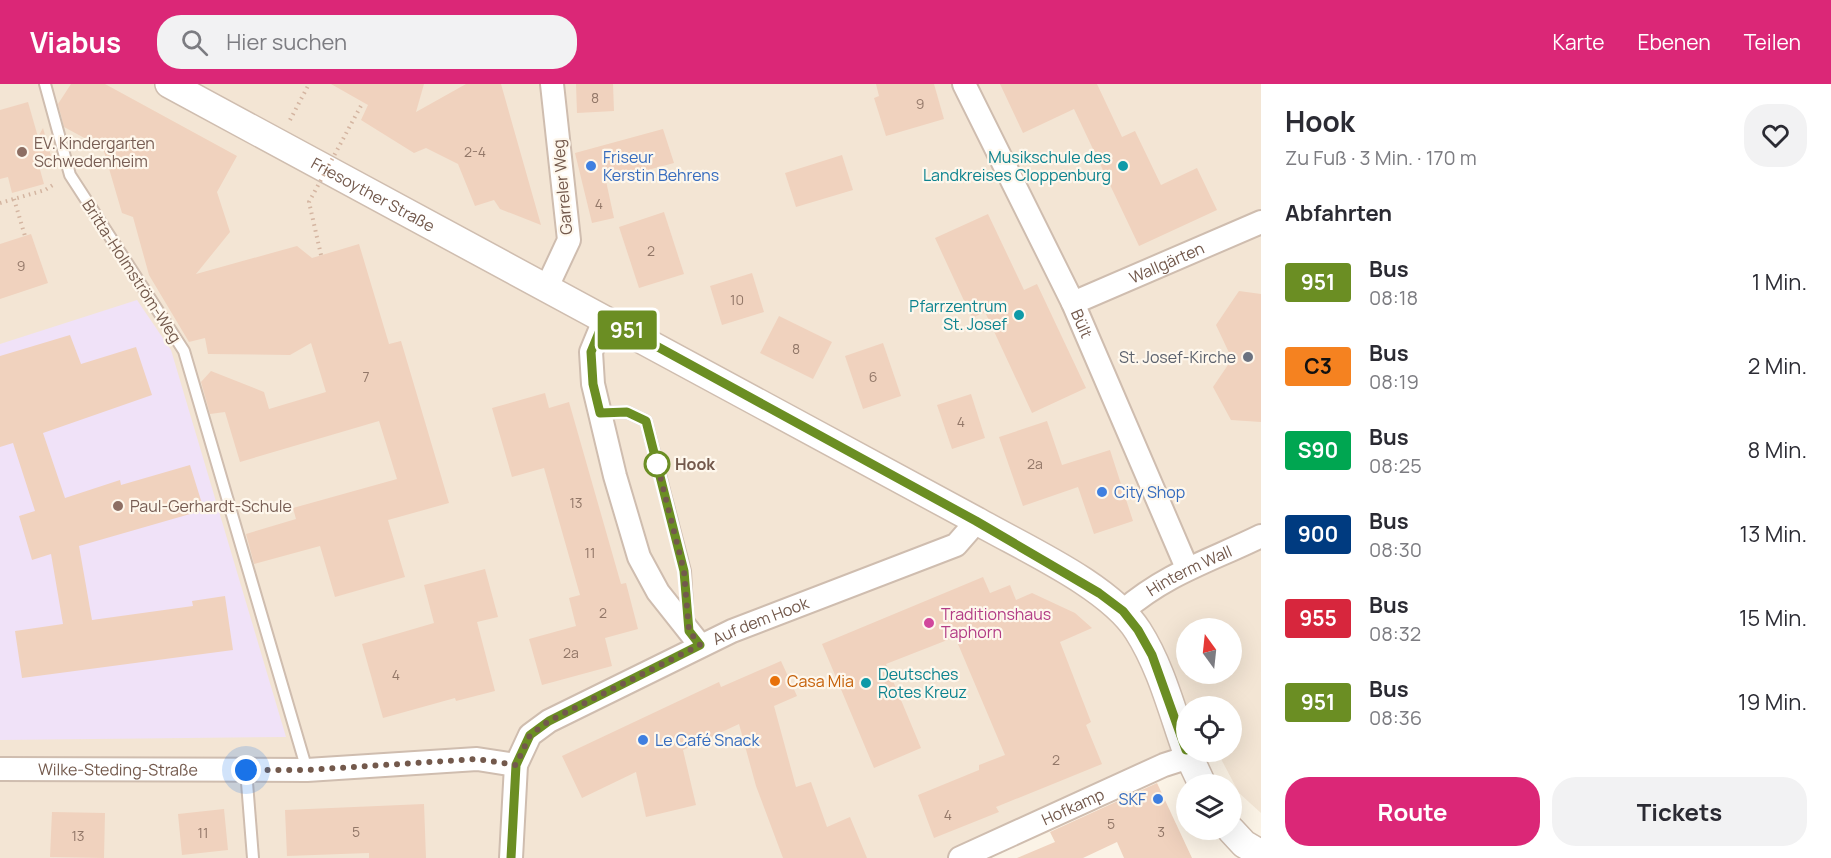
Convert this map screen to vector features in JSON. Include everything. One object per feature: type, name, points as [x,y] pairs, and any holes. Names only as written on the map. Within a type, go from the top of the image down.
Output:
[{"type":"street","name":"Friesoyther Straße","points":[[170,84],[605,318]]},
{"type":"street","name":"Garreler Weg","points":[[547,287],[569,240],[552,84]]},
{"type":"street","name":"Bült","points":[[964,84],[1073,303],[1187,568]]},
{"type":"street","name":"Wallgärten","points":[[1073,303],[1261,222]]},
{"type":"street","name":"Auf dem Hook","points":[[605,318],[591,352],[593,384],[639,557],[658,592],[694,638],[789,608],[956,545],[976,521]]},
{"type":"street","points":[[605,318],[976,521],[1073,576],[1123,611],[1138,630],[1152,655],[1176,720]]},
{"type":"street","name":"Hinterm Wall","points":[[1123,611],[1138,597],[1187,568],[1261,536]]},
{"type":"street","points":[[511,858],[516,765],[530,735],[549,721],[694,638]]},
{"type":"street","name":"Wilke-Steding-Straße","points":[[0,769],[307,770],[477,759],[516,765]]},
{"type":"street","name":"Hofkamp","points":[[960,858],[1176,759]]},
{"type":"street","points":[[1241,840],[1261,854]]},
{"type":"lane","name":"Britta-Holmström-Weg","points":[[45,84],[70,175],[184,351],[307,770]]},
{"type":"lane","points":[[600,413],[627,412],[646,421],[684,571],[694,638]]},
{"type":"lane","points":[[246,770],[253,858]]},
{"type":"path","points":[[279,141],[309,84]]},
{"type":"path","points":[[321,255],[309,202],[363,102]]},
{"type":"path","points":[[0,203],[45,190],[70,175]]},
{"type":"path","points":[[14,199],[25,236]]},
{"type":"shaded area","points":[[0,84],[1261,84],[1261,813],[1242,796],[1242,774],[1229,774],[1223,762],[1242,762],[1242,696],[1176,696],[1176,762],[1202,762],[1160,774],[955,858],[0,858]]},
{"type":"shaded area","points":[[137,300],[171,350],[286,737],[0,740],[0,344]]},
{"type":"building","points":[[71,84],[105,84],[237,156],[217,192],[230,232],[196,274],[297,246],[312,258],[359,244],[389,344],[401,341],[449,503],[388,520],[405,577],[335,597],[320,546],[254,564],[246,534],[296,519],[293,508],[397,479],[379,421],[240,462],[225,412],[210,414],[201,382],[211,371],[264,392],[269,409],[326,392],[311,343],[290,355],[208,354],[205,338],[189,342],[149,275],[133,217],[122,213],[103,148],[64,127],[58,104]]},
{"type":"building","points":[[331,84],[424,84],[416,112],[466,84],[501,84],[541,225],[500,209],[494,200],[475,206],[458,164],[426,148],[414,153],[361,120],[368,105]]},
{"type":"building","points":[[576,84],[613,84],[614,111],[577,113]]},
{"type":"building","points":[[876,84],[934,84],[944,119],[886,136],[874,98],[879,96]]},
{"type":"building","name":"Musikschule des Landkreises Cloppenburg","points":[[1000,84],[1097,84],[1122,137],[1135,131],[1161,185],[1197,168],[1217,210],[1139,246],[1074,109],[1023,133]]},
{"type":"building","points":[[28,102],[38,137],[43,128],[53,163],[39,166],[44,184],[12,193],[8,177],[0,179],[0,110]]},
{"type":"building","points":[[663,129],[674,163],[606,181],[614,218],[592,223],[575,153]]},
{"type":"building","points":[[842,155],[853,190],[796,207],[785,173]]},
{"type":"building","points":[[664,212],[684,274],[639,288],[619,227]]},
{"type":"building","name":"Pfarrzentrum St. Josef","points":[[988,214],[1024,290],[1037,284],[1086,388],[1032,413],[985,312],[972,318],[935,238]]},
{"type":"building","points":[[31,234],[48,283],[0,299],[0,244]]},
{"type":"building","points":[[752,273],[764,312],[722,325],[710,286]]},
{"type":"building","name":"St. Josef-Kirche","points":[[1239,291],[1261,294],[1261,422],[1231,420],[1213,387],[1232,359],[1216,325]]},
{"type":"building","points":[[779,316],[832,342],[813,379],[760,353]]},
{"type":"building","name":"Paul-Gerhardt-Schule","points":[[70,335],[81,364],[136,347],[152,395],[43,433],[65,498],[120,480],[121,485],[190,465],[204,510],[79,546],[92,620],[193,606],[192,601],[225,596],[233,650],[22,678],[15,631],[63,624],[51,554],[32,560],[19,516],[35,511],[13,443],[0,447],[0,356]]},
{"type":"building","points":[[883,343],[901,396],[863,409],[845,356]]},
{"type":"building","points":[[545,393],[549,408],[569,402],[621,584],[626,583],[638,629],[605,638],[612,666],[542,685],[529,639],[576,626],[569,598],[580,595],[544,468],[512,477],[492,408]]},
{"type":"building","points":[[971,394],[985,438],[952,449],[937,405]]},
{"type":"building","points":[[1047,421],[1062,465],[1110,450],[1133,521],[1094,534],[1078,487],[1023,506],[999,437]]},
{"type":"building","points":[[485,569],[498,617],[477,622],[495,691],[456,701],[455,698],[383,718],[362,644],[434,623],[424,585]]},
{"type":"building","points":[[983,577],[990,593],[1010,585],[1016,600],[1032,593],[1075,613],[1092,628],[1060,642],[1091,722],[1086,725],[1102,764],[996,807],[999,812],[934,838],[918,795],[979,770],[979,765],[1005,755],[955,637],[886,664],[921,748],[874,768],[822,644]]},
{"type":"building","points":[[781,661],[797,696],[774,706],[796,787],[811,782],[827,827],[850,817],[867,858],[783,858],[756,786],[739,724],[683,750],[696,805],[646,817],[636,772],[582,798],[562,756],[719,682],[721,687]]},
{"type":"building","points":[[1157,783],[1176,824],[1176,840],[1184,840],[1192,858],[1124,858],[1117,842],[1083,858],[1017,858],[1055,842],[1050,832]]},
{"type":"building","points":[[424,804],[426,858],[369,858],[369,853],[287,856],[285,810]]},
{"type":"building","points":[[224,809],[228,850],[182,855],[178,814]]},
{"type":"building","points":[[52,812],[105,813],[104,858],[50,857]]},
{"type":"bus line","name":"951","points":[[511,858],[516,765],[530,735],[549,721],[700,645],[689,631],[684,571],[646,421],[627,412],[613,410],[600,413],[593,384],[591,352],[605,318],[976,521],[1099,593],[1123,611],[1138,630],[1152,655],[1176,722]]},
{"type":"place","name":"EV. Kindergarten Schwedenheim","points":[[22,152]]},
{"type":"place","name":"Friseur Kerstin Behrens","points":[[591,166]]},
{"type":"place","name":"Musikschule des Landkreises Cloppenburg","points":[[1123,166]]},
{"type":"place","name":"Pfarrzentrum St. Josef","points":[[1019,315]]},
{"type":"place","name":"St. Josef-Kirche","points":[[1248,357]]},
{"type":"place","name":"Hook","points":[[657,464]]},
{"type":"place","name":"City Shop","points":[[1102,492]]},
{"type":"place","name":"Paul-Gerhardt-Schule","points":[[118,506]]},
{"type":"place","name":"Traditionshaus Taphorn","points":[[929,623]]},
{"type":"place","name":"Casa Mia","points":[[775,681]]},
{"type":"place","name":"Deutsches Rotes Kreuz","points":[[866,683]]},
{"type":"place","name":"Le Café Snack","points":[[643,740]]},
{"type":"place","name":"SKF","points":[[1158,799]]},
{"type":"route","points":[[246,770],[307,770],[477,759],[516,765],[530,735],[549,721],[700,645],[689,631],[684,571],[657,464]]}]
